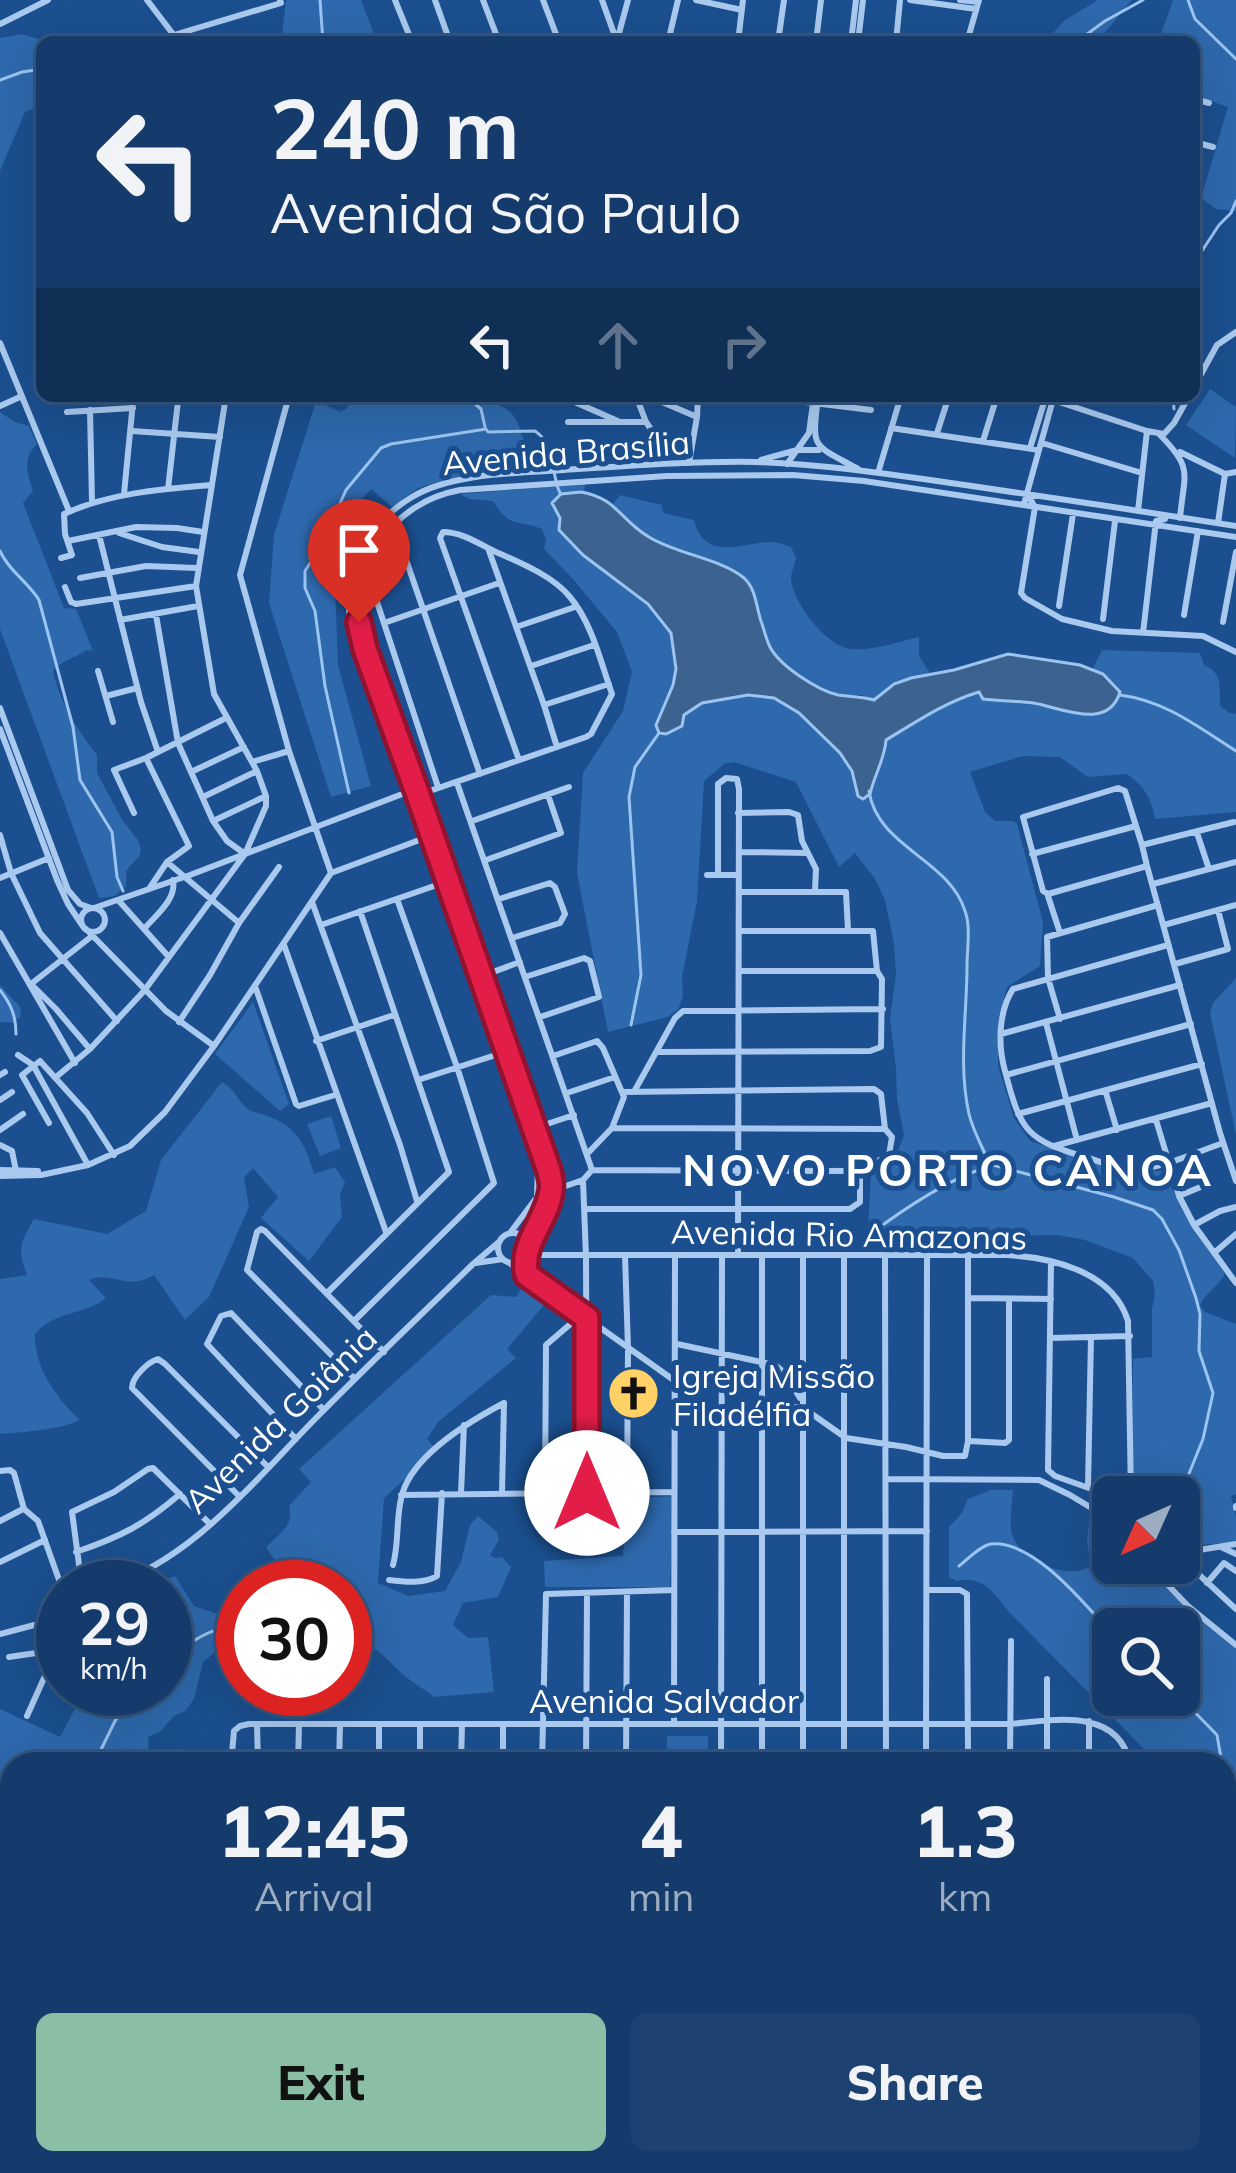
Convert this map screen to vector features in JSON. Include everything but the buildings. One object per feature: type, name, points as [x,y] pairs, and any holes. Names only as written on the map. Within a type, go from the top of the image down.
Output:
[{"type":"street","points":[[0,24],[48,0]]},
{"type":"street","points":[[146,0],[174,36]]},
{"type":"street","points":[[234,0],[239,15]]},
{"type":"street","points":[[184,36],[280,0]]},
{"type":"street","points":[[395,0],[410,36]]},
{"type":"street","points":[[435,0],[449,36]]},
{"type":"street","points":[[483,0],[498,36]]},
{"type":"street","points":[[543,0],[557,36]]},
{"type":"street","points":[[602,0],[615,36]]},
{"type":"street","points":[[618,36],[628,0]]},
{"type":"street","points":[[669,36],[678,0]]},
{"type":"street","points":[[696,0],[742,10]]},
{"type":"street","points":[[739,36],[743,0]]},
{"type":"street","points":[[779,36],[784,0]]},
{"type":"street","points":[[817,36],[821,0]]},
{"type":"street","points":[[856,36],[859,0]]},
{"type":"street","points":[[960,0],[978,4]]},
{"type":"street","points":[[897,36],[903,2],[978,4]]},
{"type":"street","points":[[969,36],[978,4]]},
{"type":"street","points":[[1200,101],[1209,103]]},
{"type":"street","points":[[1200,144],[1213,147]]},
{"type":"street","points":[[1200,375],[1212,352],[1236,332]]},
{"type":"street","points":[[0,343],[66,512],[72,555],[61,558]]},
{"type":"street","points":[[0,406],[22,396]]},
{"type":"street","points":[[168,489],[178,402]]},
{"type":"street","points":[[56,1077],[90,1049],[144,991],[245,854],[266,806],[252,762],[214,694],[198,607],[199,552],[225,402]]},
{"type":"street","points":[[287,402],[240,575],[289,751],[331,873]]},
{"type":"street","points":[[574,402],[623,424]]},
{"type":"street","points":[[638,402],[655,435]]},
{"type":"street","points":[[662,402],[698,417]]},
{"type":"street","points":[[689,463],[698,402]]},
{"type":"street","points":[[793,475],[787,464],[809,434],[815,402]]},
{"type":"street","points":[[816,402],[814,438],[822,451]]},
{"type":"street","points":[[831,402],[871,410]]},
{"type":"street","points":[[855,407],[856,402]]},
{"type":"street","points":[[865,481],[878,473],[899,402]]},
{"type":"street","points":[[937,434],[947,402]]},
{"type":"street","points":[[983,441],[995,402]]},
{"type":"street","points":[[1024,504],[1050,402]]},
{"type":"street","points":[[1065,402],[1160,434],[1177,451],[1225,474],[1236,472]]},
{"type":"street","points":[[1160,434],[1170,430],[1186,402]]},
{"type":"street","points":[[67,412],[133,405],[123,496]]},
{"type":"street","points":[[90,410],[92,502]]},
{"type":"street","points":[[568,422],[646,422]]},
{"type":"street","points":[[891,428],[1036,447],[1142,473]]},
{"type":"street","points":[[132,431],[220,437]]},
{"type":"street","points":[[1138,512],[1147,431]]},
{"type":"street","points":[[754,462],[797,450],[822,451],[861,471]]},
{"type":"street","points":[[1143,632],[1157,519],[1178,518],[1185,468],[1177,451]]},
{"type":"street","name":"Avenida Brasília","points":[[510,1233],[537,1197],[538,1167],[351,638],[348,608],[356,562],[383,519],[428,488],[467,479],[754,462],[878,473],[1236,526]]},
{"type":"street","points":[[1218,523],[1225,474]]},
{"type":"street","name":"Avenida Brasília","points":[[551,1191],[535,1128],[361,635],[361,593],[369,560],[394,524],[433,497],[460,490],[686,475],[793,475],[865,481],[1236,537]]},
{"type":"street","points":[[66,512],[123,496],[211,485]]},
{"type":"street","points":[[1027,494],[1034,507],[1025,598],[1061,620],[1112,631],[1203,636],[1236,652]]},
{"type":"street","points":[[1059,606],[1073,513]]},
{"type":"street","points":[[1103,619],[1115,519]]},
{"type":"street","points":[[68,541],[152,526],[203,532]]},
{"type":"street","points":[[87,930],[83,913],[92,908],[405,793],[418,795],[557,747],[593,732],[612,697],[577,606],[555,583],[450,531],[441,533],[519,760]]},
{"type":"street","points":[[1184,615],[1198,531]]},
{"type":"street","points":[[115,532],[162,547],[199,552]]},
{"type":"street","points":[[99,535],[158,752]]},
{"type":"street","points":[[439,788],[377,606],[376,588],[390,551],[397,547],[403,551],[480,774]]},
{"type":"street","points":[[488,548],[557,747]]},
{"type":"street","points":[[1223,622],[1236,552]]},
{"type":"street","points":[[80,578],[146,566],[197,568]]},
{"type":"street","points":[[384,623],[500,583]]},
{"type":"street","points":[[65,587],[76,604],[196,586]]},
{"type":"street","points":[[516,627],[577,606]]},
{"type":"street","points":[[120,620],[198,607]]},
{"type":"street","points":[[156,615],[178,743],[213,821],[227,841],[245,854]]},
{"type":"street","points":[[531,666],[594,645]]},
{"type":"street","points":[[98,671],[113,722]]},
{"type":"street","points":[[544,705],[609,684]]},
{"type":"street","points":[[106,696],[138,688]]},
{"type":"street","points":[[0,708],[68,890],[80,904],[104,914],[105,924],[96,932],[87,930]]},
{"type":"street","points":[[134,813],[114,770],[226,718]]},
{"type":"street","points":[[0,730],[68,904],[144,991],[214,1046]]},
{"type":"street","points":[[190,772],[244,747]]},
{"type":"street","points":[[252,762],[289,751]]},
{"type":"street","points":[[146,758],[189,846],[167,862],[149,889]]},
{"type":"street","points":[[203,797],[256,771]]},
{"type":"street","points":[[718,875],[719,782],[737,779],[738,1254]]},
{"type":"street","points":[[456,782],[592,1170]]},
{"type":"street","points":[[472,821],[568,787]]},
{"type":"street","points":[[1060,933],[1023,819],[1118,788],[1126,792],[1142,845],[1236,1180]]},
{"type":"street","points":[[486,860],[557,835],[562,829],[548,795]]},
{"type":"street","points":[[213,821],[266,796]]},
{"type":"street","points":[[738,812],[796,813],[816,869],[815,892]]},
{"type":"street","points":[[1142,845],[1234,822]]},
{"type":"street","points":[[1032,854],[1136,826]]},
{"type":"street","points":[[0,1173],[30,1176],[88,1165],[130,1146],[154,1124],[214,1046],[331,873],[422,839],[430,830]]},
{"type":"street","points":[[1197,832],[1209,869]]},
{"type":"street","points":[[0,835],[11,873],[40,933],[117,1021]]},
{"type":"street","points":[[739,852],[808,853]]},
{"type":"street","points":[[0,878],[49,858]]},
{"type":"street","points":[[167,862],[238,923]]},
{"type":"street","points":[[1153,884],[1236,862]]},
{"type":"street","points":[[1045,893],[1148,866]]},
{"type":"street","points":[[179,1022],[238,923],[279,867]]},
{"type":"street","points":[[707,874],[739,875]]},
{"type":"street","points":[[144,929],[172,896],[172,880]]},
{"type":"street","points":[[499,899],[549,883],[555,886],[565,914],[560,922],[512,938]]},
{"type":"street","points":[[321,925],[437,885]]},
{"type":"street","points":[[739,892],[844,892],[848,930]]},
{"type":"street","points":[[354,1321],[494,1184],[397,899]]},
{"type":"street","points":[[119,901],[168,956]]},
{"type":"street","points":[[312,902],[418,1201]]},
{"type":"street","points":[[1164,925],[1236,904]]},
{"type":"street","points":[[1060,1019],[1048,978],[1049,935],[1158,905]]},
{"type":"street","points":[[1175,964],[1223,952],[1229,945],[1218,910]]},
{"type":"street","points":[[327,1293],[449,1172],[360,911]]},
{"type":"street","points":[[450,922],[463,926]]},
{"type":"street","points":[[31,984],[62,960],[87,930]]},
{"type":"street","points":[[658,1052],[880,1049],[882,977],[871,930],[739,931]]},
{"type":"street","points":[[454,933],[461,932],[469,940]]},
{"type":"street","points":[[0,933],[75,1063]]},
{"type":"street","points":[[1169,944],[1020,986],[1008,996],[1001,1034],[1006,1075],[1018,1114],[1030,1133],[1051,1146],[1133,1169],[1223,1143]]},
{"type":"street","points":[[284,945],[386,1232]]},
{"type":"street","points":[[525,977],[584,958],[590,961],[598,998],[540,1017]]},
{"type":"street","points":[[482,976],[520,962]]},
{"type":"street","points":[[739,971],[877,970]]},
{"type":"street","points":[[31,984],[90,1049]]},
{"type":"street","points":[[1001,1034],[1180,985]]},
{"type":"street","points":[[255,986],[294,1101],[299,1106],[335,1095]]},
{"type":"street","points":[[479,1002],[492,1008]]},
{"type":"street","points":[[634,1090],[676,1018],[686,1010],[883,1009]]},
{"type":"street","points":[[316,1041],[394,1015]]},
{"type":"street","points":[[1046,1023],[1077,1140]]},
{"type":"street","points":[[1006,1075],[1191,1024]]},
{"type":"street","points":[[553,1056],[597,1041],[623,1092],[612,1128],[587,1153]]},
{"type":"street","points":[[418,1080],[498,1054],[509,1056]]},
{"type":"street","points":[[18,1055],[33,1065],[88,1165]]},
{"type":"street","points":[[49,1123],[22,1075],[40,1061],[87,1113],[114,1155]]},
{"type":"street","points":[[1018,1114],[1202,1064]]},
{"type":"street","points":[[567,1093],[616,1076]]},
{"type":"street","points":[[592,1170],[860,1171],[890,1153],[892,1137],[885,1129],[882,1095],[874,1089],[623,1092]]},
{"type":"street","points":[[1106,1091],[1118,1130]]},
{"type":"street","points":[[0,1100],[12,1092]]},
{"type":"street","points":[[1051,1146],[1213,1103]]},
{"type":"street","points":[[0,1130],[23,1114]]},
{"type":"street","points":[[535,1128],[574,1114]]},
{"type":"street","points":[[1156,1120],[1178,1196],[1234,1277]]},
{"type":"street","points":[[612,1128],[885,1129]]},
{"type":"street","points":[[0,1145],[12,1151],[16,1172]]},
{"type":"street","points":[[527,1275],[528,1244],[551,1191],[584,1180],[592,1170]]},
{"type":"street","points":[[585,1209],[850,1209],[860,1201],[860,1171]]},
{"type":"street","points":[[0,1173],[53,1172]]},
{"type":"street","points":[[584,1180],[587,1493]]},
{"type":"street","points":[[1178,1196],[1210,1183]]},
{"type":"street","points":[[1195,1225],[1236,1207]]},
{"type":"street","points":[[356,1379],[248,1272],[255,1235],[263,1230],[384,1352]]},
{"type":"street","points":[[528,1244],[519,1234],[510,1233],[498,1250],[507,1262],[675,1381]]},
{"type":"street","points":[[1214,1253],[1236,1234]]},
{"type":"street","name":"Avenida Goiânia","points":[[166,1560],[239,1496],[500,1241]]},
{"type":"street","points":[[625,1255],[627,1494]]},
{"type":"street","points":[[674,1724],[675,1255]]},
{"type":"street","points":[[721,1752],[722,1255]]},
{"type":"street","points":[[762,1255],[762,1752]]},
{"type":"street","points":[[803,1256],[803,1752]]},
{"type":"street","points":[[844,1256],[844,1752]]},
{"type":"street","points":[[885,1256],[886,1752]]},
{"type":"street","points":[[926,1752],[927,1256]]},
{"type":"street","points":[[675,1344],[782,1370],[802,1404],[846,1438],[943,1456],[966,1455],[968,1256]]},
{"type":"street","name":"Avenida Rio Amazonas","points":[[526,1257],[1018,1256],[1090,1275],[1106,1285],[1122,1305],[1130,1336]]},
{"type":"street","points":[[472,1264],[526,1257]]},
{"type":"street","points":[[1052,1263],[1048,1468],[1054,1475],[1092,1488]]},
{"type":"street","points":[[969,1298],[1051,1299]]},
{"type":"street","points":[[968,1441],[1009,1440],[1009,1299]]},
{"type":"street","points":[[296,1439],[211,1348],[207,1341],[221,1316],[231,1313],[324,1410]]},
{"type":"street","points":[[545,1493],[546,1345],[584,1316]]},
{"type":"street","points":[[1051,1338],[1130,1336],[1132,1476]]},
{"type":"street","points":[[1088,1486],[1090,1337]]},
{"type":"street","points":[[239,1496],[134,1390],[133,1381],[151,1361],[158,1359],[268,1467]]},
{"type":"street","points":[[393,1565],[401,1495],[422,1464],[452,1433],[504,1402],[502,1493]]},
{"type":"street","points":[[763,1409],[802,1404]]},
{"type":"street","points":[[460,1493],[464,1425]]},
{"type":"street","points":[[77,1560],[72,1512],[153,1468],[209,1524]]},
{"type":"street","points":[[0,1471],[14,1473],[24,1509],[34,1516],[52,1560]]},
{"type":"street","points":[[887,1479],[1039,1480],[1092,1509]]},
{"type":"street","points":[[401,1495],[674,1492]]},
{"type":"street","points":[[389,1580],[437,1576],[442,1493]]},
{"type":"street","points":[[76,1552],[131,1531],[180,1494]]},
{"type":"street","points":[[0,1518],[24,1509]]},
{"type":"street","points":[[674,1532],[927,1531]]},
{"type":"street","points":[[0,1562],[46,1539]]},
{"type":"street","points":[[1200,1552],[1236,1544]]},
{"type":"street","points":[[1218,1546],[1236,1554]]},
{"type":"street","points":[[1207,1583],[1224,1563],[1236,1571]]},
{"type":"street","points":[[1200,1577],[1236,1609]]},
{"type":"street","points":[[1167,1584],[1235,1642]]},
{"type":"street","points":[[542,1752],[548,1592],[674,1590]]},
{"type":"street","points":[[928,1590],[967,1593],[968,1752]]},
{"type":"street","points":[[586,1752],[587,1592]]},
{"type":"street","points":[[627,1592],[627,1752]]},
{"type":"street","points":[[0,1634],[36,1625]]},
{"type":"street","points":[[1010,1752],[1011,1641]]},
{"type":"street","points":[[9,1657],[36,1651]]},
{"type":"street","points":[[1047,1679],[1047,1752]]},
{"type":"street","points":[[27,1716],[36,1697]]},
{"type":"street","points":[[1089,1752],[1089,1721],[1116,1735],[1127,1752]]},
{"type":"street","name":"Avenida Salvador","points":[[231,1752],[232,1735],[240,1726],[257,1724],[1089,1721]]},
{"type":"street","points":[[257,1724],[257,1752]]},
{"type":"street","points":[[461,1752],[462,1724]]},
{"type":"street","points":[[502,1752],[503,1724]]},
{"type":"street","points":[[298,1752],[299,1725]]},
{"type":"street","points":[[339,1752],[340,1725]]},
{"type":"street","points":[[379,1752],[380,1725]]},
{"type":"street","points":[[420,1726],[420,1752]]},
{"type":"shaded area","points":[[286,0],[361,0],[375,36],[282,36]]},
{"type":"shaded area","points":[[1098,0],[1132,0],[1102,36],[1050,36],[1065,20]]},
{"type":"shaded area","points":[[1173,0],[1236,0],[1236,211],[1216,209],[1201,198],[1228,107],[1200,97],[1200,36],[1160,36]]},
{"type":"shaded area","points":[[22,34],[36,38],[36,107],[25,112],[0,171],[0,38]]},
{"type":"shaded area","points":[[1210,389],[1236,407],[1235,458],[1186,425]]},
{"type":"shaded area","points":[[316,402],[341,412],[349,402],[492,402],[513,415],[533,470],[455,477],[418,488],[392,507],[371,489],[354,507],[334,560],[338,665],[371,786],[331,797],[269,603],[274,535]]},
{"type":"shaded area","points":[[0,412],[29,426],[37,444],[28,460],[33,491],[23,503],[64,608],[76,609],[93,651],[59,665],[53,672],[56,683],[97,755],[97,773],[141,849],[126,871],[126,886],[115,896],[99,898],[0,629]]},
{"type":"shaded area","points":[[585,484],[584,493],[561,494],[555,509],[559,524],[583,555],[648,604],[672,633],[676,669],[656,725],[666,733],[681,726],[684,715],[702,703],[748,695],[774,698],[799,713],[840,753],[852,771],[858,796],[870,794],[886,740],[970,694],[1096,714],[1114,703],[1120,691],[1092,670],[1102,650],[1200,653],[1204,665],[1215,672],[1220,706],[1236,714],[1236,812],[1155,819],[1146,794],[1127,774],[1088,777],[1060,757],[1023,756],[970,772],[985,812],[995,821],[1017,824],[1043,922],[1040,966],[1007,987],[998,1020],[998,1066],[1014,1118],[1030,1141],[1123,1171],[1161,1171],[1225,1274],[1200,1305],[1205,1312],[1236,1324],[1236,1494],[1231,1496],[1236,1542],[1200,1545],[1200,1476],[1132,1476],[1133,1359],[1152,1357],[1155,1296],[1153,1281],[1133,1258],[1058,1235],[888,1243],[868,1230],[871,1172],[898,1151],[904,1135],[890,1018],[896,974],[894,944],[885,900],[875,879],[855,853],[839,867],[796,782],[734,762],[724,764],[704,781],[697,901],[678,1010],[608,1032],[577,873],[583,773],[623,711],[632,672],[617,632],[544,549],[542,529],[510,520],[493,501],[460,494]]},
{"type":"shaded area","points":[[581,492],[603,499],[660,543],[744,578],[775,654],[800,676],[829,692],[874,700],[911,678],[1008,654],[1080,665],[1103,674],[1120,692],[1114,704],[1094,714],[983,699],[979,692],[954,701],[886,740],[870,794],[863,799],[840,753],[799,713],[774,698],[748,695],[702,703],[684,715],[682,726],[659,733],[656,725],[676,669],[671,633],[648,604],[583,555],[559,530],[560,518],[552,503],[561,494]]},
{"type":"shaded area","points":[[620,495],[662,505],[663,513],[694,520],[706,542],[715,546],[772,542],[791,547],[796,558],[793,587],[821,632],[851,649],[919,637],[919,656],[930,673],[894,684],[874,700],[842,696],[805,680],[772,651],[754,593],[715,563],[645,535],[613,504]]},
{"type":"shaded area","points":[[1236,978],[1236,1135],[1210,1013]]},
{"type":"shaded area","points":[[0,985],[20,1007],[21,1016],[14,1023],[0,1022]]},
{"type":"shaded area","points":[[253,1002],[289,1104],[280,1111],[215,1054]]},
{"type":"shaded area","points":[[222,1082],[249,1110],[293,1131],[314,1174],[335,1167],[345,1182],[340,1194],[342,1217],[309,1261],[261,1218],[278,1197],[253,1168],[244,1177],[249,1207],[209,1297],[185,1320],[154,1275],[135,1282],[106,1277],[89,1280],[106,1298],[51,1321],[35,1334],[48,1381],[79,1420],[0,1434],[0,1279],[27,1275],[22,1246],[34,1219],[107,1234],[146,1211],[161,1160]]},
{"type":"shaded area","points":[[331,1116],[341,1148],[320,1156],[307,1124]]},
{"type":"shaded area","points":[[522,1288],[544,1305],[507,1349],[516,1358],[438,1422],[427,1439],[437,1450],[384,1498],[378,1583],[408,1596],[445,1591],[461,1562],[470,1525],[478,1516],[497,1532],[499,1540],[490,1555],[502,1557],[511,1567],[498,1597],[463,1603],[453,1625],[468,1638],[488,1637],[494,1692],[434,1697],[372,1648],[372,1560],[275,1560],[266,1547],[285,1529],[289,1506],[311,1482],[299,1469],[491,1295],[516,1297]]},
{"type":"shaded area","points":[[991,1490],[1013,1490],[1011,1530],[1032,1558],[1069,1571],[1091,1566],[1087,1541],[1091,1507],[1092,1584],[1161,1584],[1190,1608],[1092,1608],[1092,1696],[993,1592],[981,1583],[949,1577],[949,1527],[968,1499]]},
{"type":"shaded area","points":[[674,1496],[670,1587],[545,1587],[544,1561],[623,1556],[625,1532],[596,1510],[597,1500]]},
{"type":"shaded area","points":[[192,1603],[216,1614],[216,1651],[203,1662],[192,1702]]},
{"type":"shaded area","points":[[1200,1617],[1236,1647],[1236,1752],[1145,1752],[1111,1716],[1200,1716]]},
{"type":"shaded area","points":[[0,1709],[60,1737],[71,1716],[174,1716],[148,1737],[149,1752],[0,1752]]},
{"type":"shaded area","points":[[667,1736],[708,1736],[708,1752],[667,1752]]},
{"type":"waterway","points":[[320,0],[323,36]]},
{"type":"waterway","points":[[1084,36],[1143,0]]},
{"type":"waterway","points":[[1188,0],[1195,19],[1236,59]]},
{"type":"waterway","points":[[0,80],[36,70]]},
{"type":"waterway","points":[[1200,254],[1236,201]]},
{"type":"waterway","points":[[473,402],[481,409],[485,427]]},
{"type":"waterway","points":[[1173,402],[1174,409]]},
{"type":"waterway","points":[[349,793],[325,686],[315,611],[305,588],[305,571],[346,490],[381,448],[486,429],[535,431],[542,437],[560,493]]},
{"type":"waterway","points":[[0,551],[39,600],[73,727],[80,780],[112,832],[123,891]]},
{"type":"waterway","points":[[1120,695],[1167,709],[1236,751]]},
{"type":"waterway","points":[[631,1025],[641,975],[629,797],[635,767],[659,733]]},
{"type":"waterway","points":[[869,791],[885,826],[944,878],[965,911],[966,1096],[990,1165]]},
{"type":"waterway","points":[[0,990],[12,1010],[16,1034]]},
{"type":"waterway","points":[[884,1224],[936,1190],[993,1165],[1153,1210],[1179,1250],[1196,1298],[1199,1351],[1213,1393],[1203,1439],[1188,1476]]},
{"type":"waterway","points":[[959,1566],[991,1544],[1008,1546],[1042,1563],[1092,1612]]},
{"type":"waterway","points":[[192,1641],[216,1631]]},
{"type":"waterway","points":[[100,1752],[119,1716]]},
{"type":"waterway","points":[[1198,1716],[1217,1735],[1220,1752]]},
{"type":"place","name":"Igreja Missão Filadélfia","points":[[634,1394]]},
{"type":"district","name":"NOVO PORTO CANOA","points":[[948,1169]]},
{"type":"route","points":[[359,622],[549,1171],[551,1191],[528,1244],[525,1268],[527,1275],[587,1318],[587,1493]]}]
